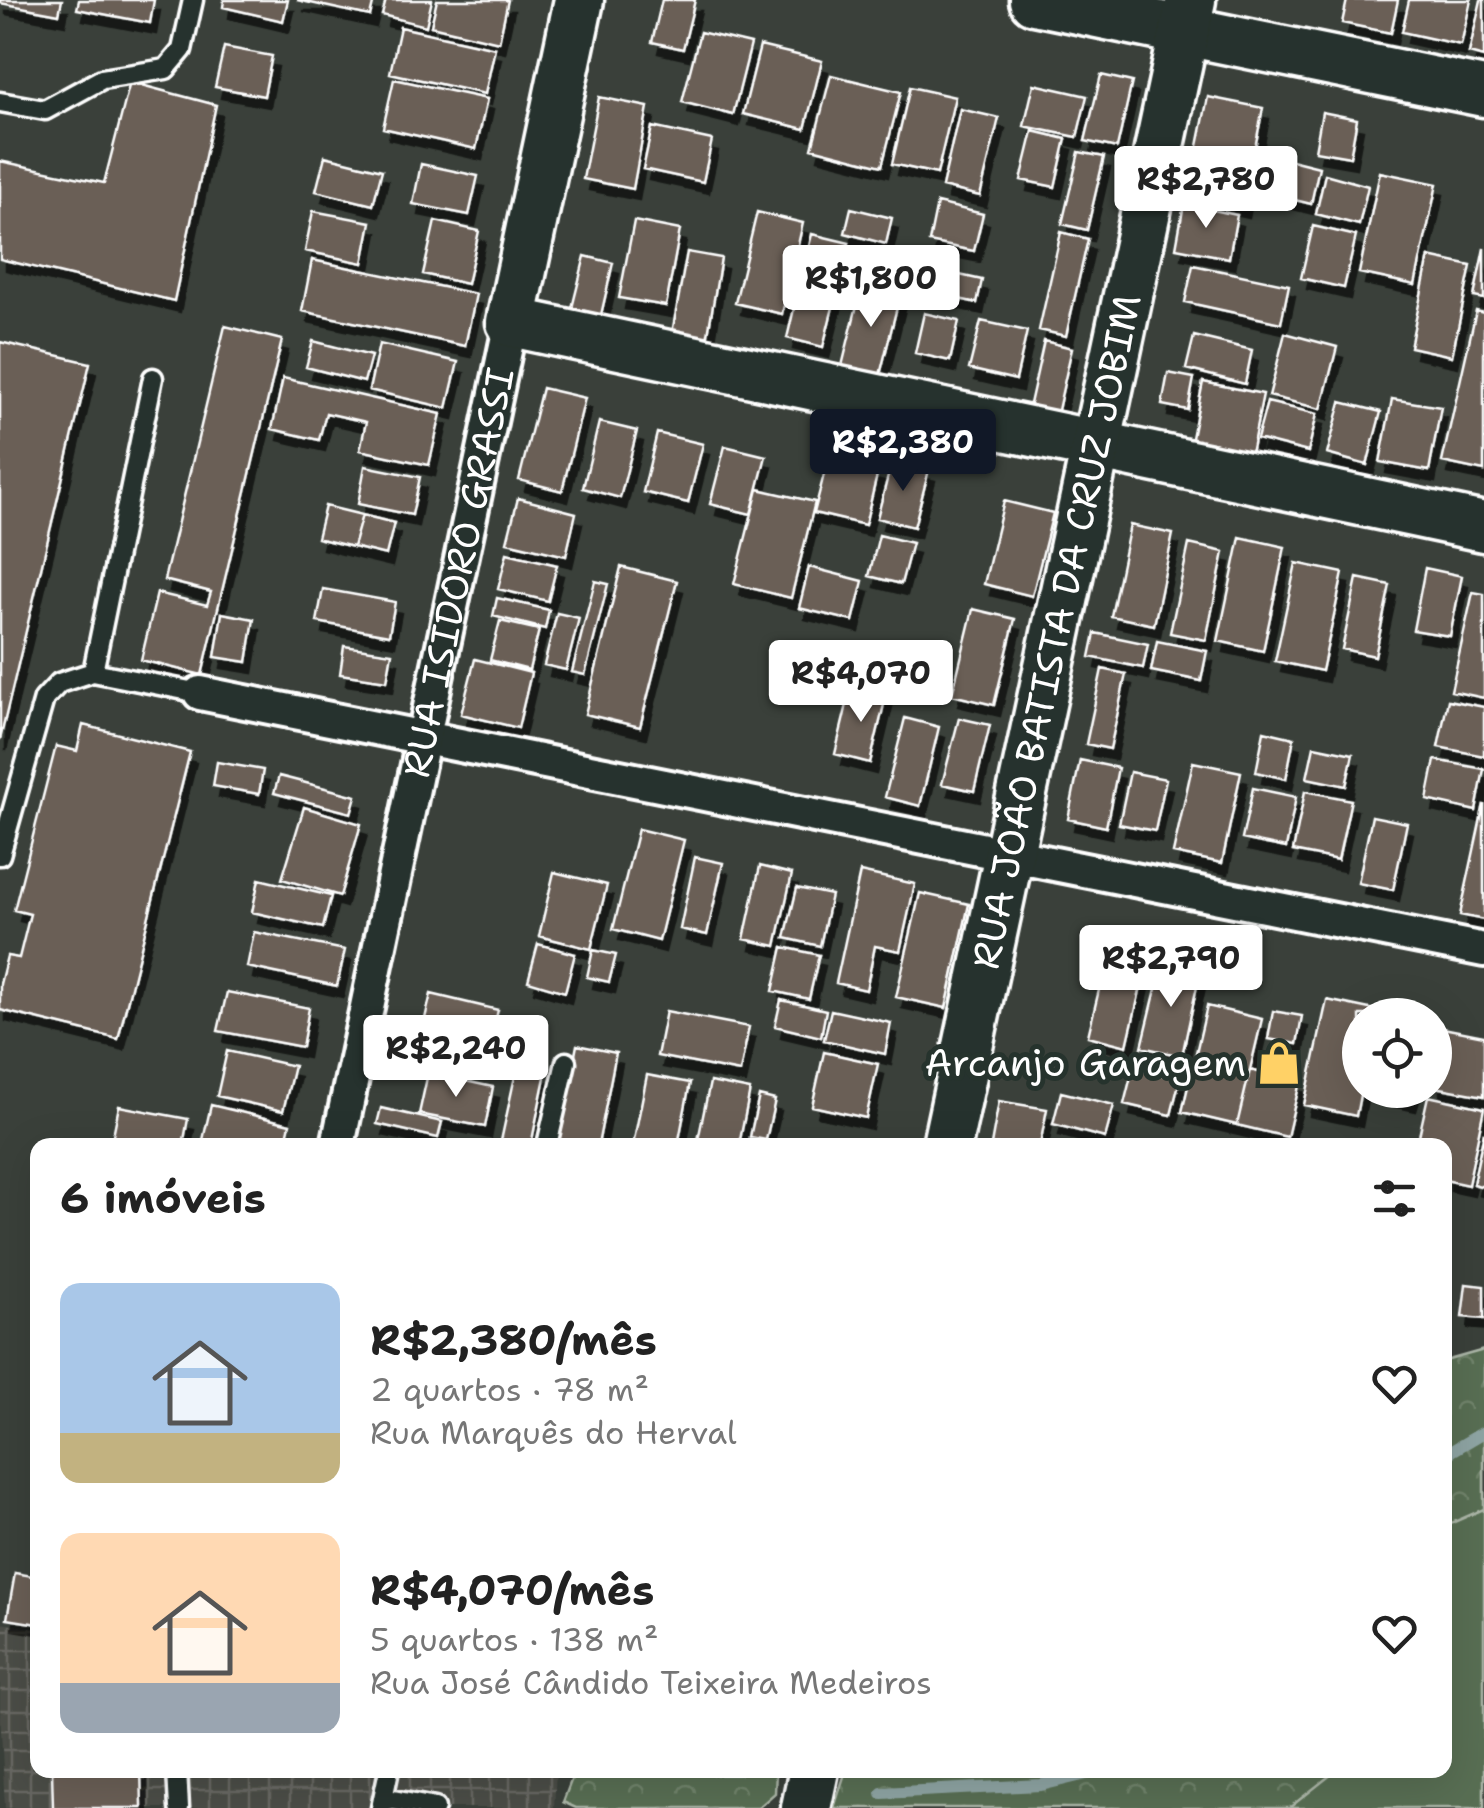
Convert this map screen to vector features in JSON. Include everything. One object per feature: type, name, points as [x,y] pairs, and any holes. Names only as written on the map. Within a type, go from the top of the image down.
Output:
[{"type":"street","name":"RUA ISIDORO GRASSI","points":[[339,1138],[579,0]]},
{"type":"street","points":[[1034,0],[1187,15],[1484,92]]},
{"type":"street","name":"RUA JOÃO BATISTA DA CRUZ JOBIM","points":[[949,1138],[1187,15]]},
{"type":"street","points":[[511,322],[1484,527]]},
{"type":"street","points":[[200,694],[1484,950]]},
{"type":"street","points":[[806,1808],[812,1778]]},
{"type":"lane","points":[[0,102],[46,110],[102,79],[166,69],[182,50],[192,0]]},
{"type":"lane","points":[[93,672],[153,378]]},
{"type":"lane","points":[[0,855],[44,699],[59,683],[93,672],[200,694]]},
{"type":"lane","points":[[548,1138],[566,1062]]},
{"type":"lane","points":[[177,1778],[179,1808]]},
{"type":"lane","points":[[387,1778],[382,1803],[435,1808]]},
{"type":"shaded area","points":[[0,1623],[30,1628],[30,1778],[556,1778],[554,1808],[5,1808]]},
{"type":"green space","points":[[1484,1350],[1484,1509],[1452,1523],[1452,1359]]},
{"type":"green space","points":[[1484,1432],[1484,1808],[1279,1808],[1276,1778],[1452,1778],[1452,1451]]},
{"type":"green space","points":[[572,1778],[776,1778],[775,1793],[758,1808],[576,1808],[563,1802]]},
{"type":"green space","points":[[843,1778],[1327,1778],[1289,1808],[834,1808]]},
{"type":"building","points":[[0,0],[62,0],[59,14]]},
{"type":"building","points":[[79,0],[154,0],[150,23],[77,9]]},
{"type":"building","points":[[224,0],[288,0],[283,21],[223,7]]},
{"type":"building","points":[[297,0],[374,0],[370,16]]},
{"type":"building","points":[[386,0],[432,0],[426,26],[382,15]]},
{"type":"building","points":[[437,0],[508,0],[499,42],[431,26]]},
{"type":"building","points":[[662,0],[695,0],[683,49],[652,42]]},
{"type":"building","points":[[1347,0],[1398,0],[1391,33],[1342,23]]},
{"type":"building","points":[[1409,0],[1471,0],[1461,45],[1402,32]]},
{"type":"building","points":[[1484,0],[1484,57],[1469,53]]},
{"type":"building","points":[[400,27],[495,48],[485,94],[390,73]]},
{"type":"building","points":[[700,32],[751,44],[733,115],[682,102]]},
{"type":"building","points":[[760,46],[822,61],[805,129],[743,114]]},
{"type":"building","points":[[224,47],[272,56],[264,96],[215,87]]},
{"type":"building","points":[[831,75],[901,92],[882,166],[812,148]]},
{"type":"building","points":[[1101,75],[1132,82],[1117,148],[1085,141]]},
{"type":"building","points":[[394,79],[487,99],[476,149],[383,128]]},
{"type":"building","points":[[130,82],[216,105],[174,301],[0,259],[0,161],[104,183]]},
{"type":"building","points":[[1034,84],[1087,96],[1077,137],[1024,126]]},
{"type":"building","points":[[910,87],[955,97],[937,174],[892,164]]},
{"type":"building","points":[[599,97],[648,107],[633,189],[583,179]]},
{"type":"building","points":[[1208,97],[1263,108],[1243,207],[1188,195]]},
{"type":"building","points":[[960,109],[999,118],[980,196],[942,187]]},
{"type":"building","points":[[1322,112],[1357,119],[1350,157],[1315,151]]},
{"type":"building","points":[[652,127],[712,140],[703,182],[643,169]]},
{"type":"building","points":[[1033,131],[1066,139],[1055,187],[1021,180]]},
{"type":"building","points":[[1079,152],[1104,157],[1087,230],[1062,224]]},
{"type":"building","points":[[1259,152],[1319,167],[1311,204],[1251,189]]},
{"type":"building","points":[[325,156],[382,170],[373,205],[316,191]]},
{"type":"building","points":[[421,164],[478,176],[469,215],[413,204]]},
{"type":"building","points":[[1380,172],[1437,184],[1415,285],[1359,273]]},
{"type":"building","points":[[1325,174],[1368,186],[1359,225],[1316,214]]},
{"type":"building","points":[[937,203],[983,214],[974,251],[929,242]]},
{"type":"building","points":[[1184,204],[1237,215],[1229,258],[1176,248]]},
{"type":"building","points":[[851,208],[892,218],[886,244],[845,233]]},
{"type":"building","points":[[313,211],[371,222],[363,263],[305,251]]},
{"type":"building","points":[[757,212],[803,223],[782,314],[735,303]]},
{"type":"building","points":[[435,221],[479,231],[467,284],[423,274]]},
{"type":"building","points":[[634,221],[680,230],[666,306],[619,298]]},
{"type":"building","points":[[1313,226],[1356,236],[1344,288],[1301,278]]},
{"type":"building","points":[[1061,232],[1088,239],[1066,336],[1039,330]]},
{"type":"building","points":[[812,234],[849,243],[823,347],[787,338]]},
{"type":"building","points":[[1484,248],[1484,299],[1474,297]]},
{"type":"building","points":[[687,252],[721,258],[707,340],[672,333]]},
{"type":"building","points":[[585,256],[613,263],[601,315],[572,308]]},
{"type":"building","points":[[1429,257],[1471,266],[1452,356],[1410,347]]},
{"type":"building","points":[[312,260],[476,294],[465,346],[302,311]]},
{"type":"building","points":[[1193,265],[1289,285],[1281,323],[1185,302]]},
{"type":"building","points":[[928,268],[982,280],[977,303],[923,291]]},
{"type":"building","points":[[862,285],[900,295],[880,375],[842,366]]},
{"type":"building","points":[[1476,311],[1484,313],[1484,471],[1442,462]]},
{"type":"building","points":[[924,313],[959,321],[950,361],[915,353]]},
{"type":"building","points":[[981,321],[1027,331],[1016,380],[969,369]]},
{"type":"building","points":[[225,326],[282,340],[202,675],[141,660],[157,593],[207,605],[211,592],[164,580]]},
{"type":"building","points":[[1285,333],[1337,347],[1321,409],[1269,396]]},
{"type":"building","points":[[1194,336],[1252,350],[1245,384],[1186,369]]},
{"type":"building","points":[[313,341],[371,356],[364,382],[306,367]]},
{"type":"building","points":[[1044,341],[1072,348],[1056,419],[1028,413]]},
{"type":"building","points":[[0,342],[90,363],[0,740]]},
{"type":"building","points":[[379,344],[458,362],[447,408],[369,390]]},
{"type":"building","points":[[1168,373],[1194,378],[1188,410],[1162,405]]},
{"type":"building","points":[[283,378],[441,414],[429,465],[360,450],[366,422],[326,413],[319,440],[272,429]]},
{"type":"building","points":[[1203,382],[1263,394],[1251,454],[1191,443]]},
{"type":"building","points":[[542,388],[585,398],[562,491],[519,480]]},
{"type":"building","points":[[1392,399],[1441,407],[1429,471],[1380,462]]},
{"type":"building","points":[[1267,402],[1317,414],[1308,452],[1257,439]]},
{"type":"building","points":[[1341,402],[1381,412],[1367,465],[1327,454]]},
{"type":"building","points":[[599,422],[637,431],[620,498],[583,488]]},
{"type":"building","points":[[657,433],[703,444],[688,503],[643,492]]},
{"type":"building","points":[[725,446],[766,456],[751,514],[710,504]]},
{"type":"building","points":[[828,459],[878,471],[865,525],[814,513]]},
{"type":"building","points":[[892,461],[929,470],[914,527],[877,518]]},
{"type":"building","points":[[365,466],[420,477],[412,515],[358,504]]},
{"type":"building","points":[[758,489],[815,502],[791,598],[734,584]]},
{"type":"building","points":[[518,498],[576,513],[566,556],[507,542]]},
{"type":"building","points":[[1004,501],[1053,513],[1032,596],[984,584]]},
{"type":"building","points":[[325,506],[362,515],[353,547],[317,538]]},
{"type":"building","points":[[362,515],[394,523],[386,555],[353,547]]},
{"type":"building","points":[[1130,525],[1173,534],[1154,625],[1111,616]]},
{"type":"building","points":[[879,535],[912,543],[901,584],[869,576]]},
{"type":"building","points":[[1240,537],[1285,547],[1263,651],[1218,641]]},
{"type":"building","points":[[1189,544],[1224,552],[1206,640],[1170,633]]},
{"type":"building","points":[[507,553],[557,565],[548,601],[498,589]]},
{"type":"building","points":[[1296,563],[1343,573],[1322,671],[1275,661]]},
{"type":"building","points":[[621,567],[677,581],[640,727],[585,714]]},
{"type":"building","points":[[809,567],[863,581],[853,621],[799,608]]},
{"type":"building","points":[[1425,568],[1462,576],[1450,636],[1413,630]]},
{"type":"building","points":[[1357,578],[1390,585],[1375,656],[1342,649]]},
{"type":"building","points":[[595,581],[608,584],[585,675],[572,672]]},
{"type":"building","points":[[323,589],[395,602],[389,635],[317,622]]},
{"type":"building","points":[[1473,592],[1484,594],[1484,698],[1451,691]]},
{"type":"building","points":[[497,598],[549,610],[545,629],[493,616]]},
{"type":"building","points":[[973,609],[1015,619],[994,705],[952,695]]},
{"type":"building","points":[[222,613],[254,619],[247,662],[215,657]]},
{"type":"building","points":[[557,613],[579,618],[566,670],[544,665]]},
{"type":"building","points":[[500,621],[539,630],[529,670],[490,660]]},
{"type":"building","points":[[1095,633],[1148,644],[1143,668],[1090,657]]},
{"type":"building","points":[[1157,641],[1207,651],[1201,681],[1151,671]]},
{"type":"building","points":[[344,646],[392,653],[387,681],[340,674]]},
{"type":"building","points":[[475,659],[531,673],[518,728],[461,714]]},
{"type":"building","points":[[1102,669],[1126,674],[1110,749],[1086,744]]},
{"type":"building","points":[[851,688],[886,696],[870,763],[835,754]]},
{"type":"building","points":[[1448,700],[1484,707],[1484,756],[1438,747]]},
{"type":"building","points":[[905,718],[939,727],[920,806],[885,797]]},
{"type":"building","points":[[959,718],[990,725],[974,791],[942,784]]},
{"type":"building","points":[[83,725],[190,752],[118,1039],[0,1010],[0,984],[7,956],[19,958],[30,914],[14,910],[56,746],[77,751]]},
{"type":"building","points":[[1264,731],[1294,738],[1286,779],[1256,772]]},
{"type":"building","points":[[1314,746],[1353,754],[1346,786],[1307,778]]},
{"type":"building","points":[[1080,760],[1118,768],[1106,827],[1068,819]]},
{"type":"building","points":[[1435,760],[1484,769],[1476,811],[1427,800]]},
{"type":"building","points":[[217,762],[263,770],[259,794],[213,786]]},
{"type":"building","points":[[1193,762],[1241,772],[1222,863],[1173,853]]},
{"type":"building","points":[[1130,772],[1166,779],[1155,831],[1119,824]]},
{"type":"building","points":[[279,776],[356,796],[351,813],[274,793]]},
{"type":"building","points":[[1253,788],[1296,797],[1286,848],[1242,839]]},
{"type":"building","points":[[1305,791],[1351,800],[1338,860],[1293,851]]},
{"type":"building","points":[[1484,804],[1484,920],[1460,915]]},
{"type":"building","points":[[304,807],[361,824],[340,896],[282,879]]},
{"type":"building","points":[[1372,816],[1407,823],[1393,890],[1358,883]]},
{"type":"building","points":[[638,829],[684,840],[659,941],[613,929]]},
{"type":"building","points":[[695,857],[723,863],[707,935],[680,929]]},
{"type":"building","points":[[760,866],[792,874],[776,946],[744,939]]},
{"type":"building","points":[[554,872],[607,885],[591,949],[539,936]]},
{"type":"building","points":[[860,872],[915,884],[900,951],[875,946],[866,990],[836,983]]},
{"type":"building","points":[[259,879],[331,896],[323,928],[252,912]]},
{"type":"building","points":[[797,888],[831,895],[820,946],[785,938]]},
{"type":"building","points":[[920,893],[969,904],[946,1008],[896,997]]},
{"type":"building","points":[[254,932],[345,950],[337,986],[247,967]]},
{"type":"building","points":[[538,944],[575,954],[565,992],[528,981]]},
{"type":"building","points":[[783,947],[819,955],[809,999],[773,991]]},
{"type":"building","points":[[593,950],[616,955],[609,982],[587,977]]},
{"type":"building","points":[[1108,952],[1147,961],[1127,1046],[1088,1036]]},
{"type":"building","points":[[1162,964],[1200,972],[1182,1056],[1142,1047]]},
{"type":"building","points":[[227,992],[309,1008],[302,1047],[218,1031]]},
{"type":"building","points":[[431,994],[498,1010],[488,1051],[421,1035]]},
{"type":"building","points":[[781,1000],[826,1010],[821,1037],[775,1026]]},
{"type":"building","points":[[1327,1000],[1342,1003],[1342,1108],[1358,1108],[1356,1116],[1304,1105]]},
{"type":"building","points":[[1207,1006],[1262,1019],[1237,1125],[1182,1112]]},
{"type":"building","points":[[831,1010],[891,1023],[885,1054],[824,1040]]},
{"type":"building","points":[[666,1011],[749,1027],[740,1072],[657,1056]]},
{"type":"building","points":[[1273,1011],[1302,1016],[1297,1044],[1268,1039]]},
{"type":"building","points":[[1452,1030],[1484,1036],[1484,1096],[1452,1090]]},
{"type":"building","points":[[577,1045],[616,1053],[599,1138],[558,1138]]},
{"type":"building","points":[[227,1051],[294,1066],[283,1111],[217,1096]]},
{"type":"building","points":[[824,1052],[878,1064],[866,1118],[812,1106]]},
{"type":"building","points":[[517,1067],[546,1072],[532,1138],[502,1138]]},
{"type":"building","points":[[1133,1068],[1180,1079],[1171,1115],[1124,1104]]},
{"type":"building","points":[[1250,1070],[1300,1082],[1287,1137],[1237,1125]]},
{"type":"building","points":[[428,1073],[493,1087],[485,1127],[419,1114]]},
{"type":"building","points":[[647,1075],[690,1083],[679,1138],[634,1138]]},
{"type":"building","points":[[710,1082],[750,1090],[740,1138],[698,1138]]},
{"type":"building","points":[[1061,1092],[1114,1105],[1105,1138],[1053,1124]]},
{"type":"building","points":[[759,1096],[775,1100],[766,1138],[750,1137]]},
{"type":"building","points":[[999,1101],[1047,1109],[1041,1138],[992,1138]]},
{"type":"building","points":[[1452,1101],[1484,1108],[1468,1185],[1452,1182],[1452,1138],[1419,1138],[1425,1108],[1452,1108]]},
{"type":"building","points":[[211,1105],[290,1124],[287,1138],[203,1138]]},
{"type":"building","points":[[119,1106],[188,1119],[184,1138],[112,1138]]},
{"type":"building","points":[[381,1108],[442,1122],[438,1138],[377,1124]]},
{"type":"building","points":[[1484,1132],[1484,1187],[1473,1184]]},
{"type":"building","points":[[1466,1284],[1484,1286],[1484,1319],[1462,1317]]},
{"type":"building","points":[[15,1573],[30,1576],[30,1623],[7,1619]]},
{"type":"building","points":[[52,1778],[141,1778],[142,1808],[53,1808]]},
{"type":"waterway","points":[[1452,1451],[1484,1432]]},
{"type":"waterway","points":[[882,1793],[1041,1785],[1070,1778]]},
{"type":"place","name":"Arcanjo Garagem","points":[[1279,1063]]}]
